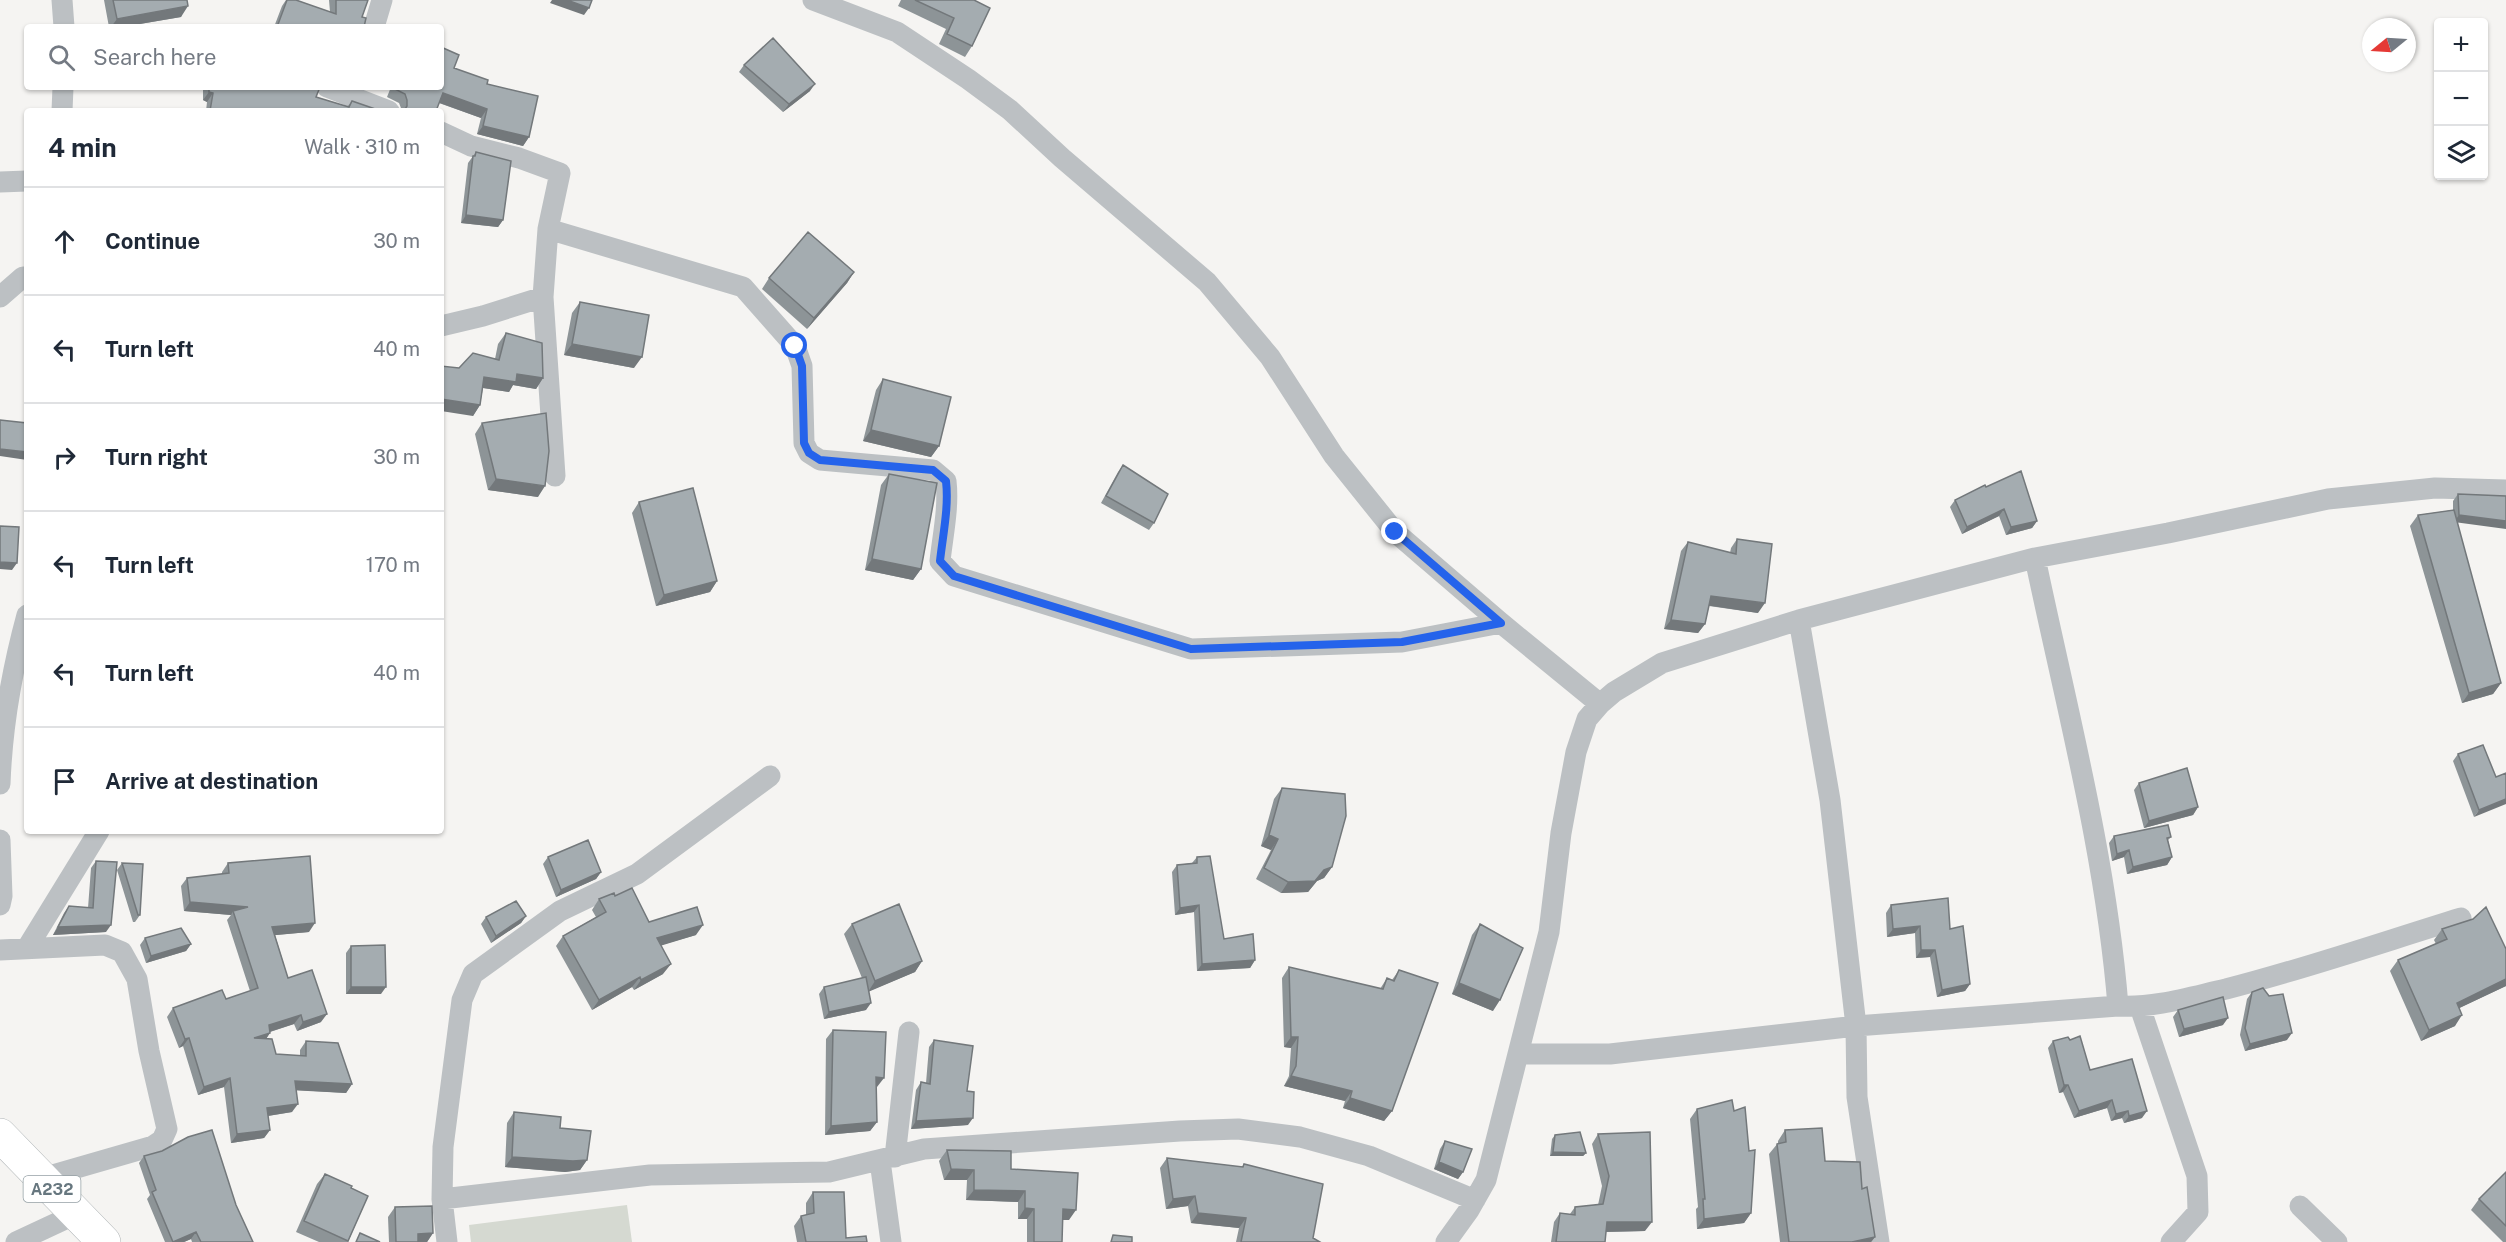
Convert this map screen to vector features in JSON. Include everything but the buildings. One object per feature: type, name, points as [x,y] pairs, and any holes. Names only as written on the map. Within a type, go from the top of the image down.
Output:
[{"type":"main road","name":"A232","points":[[0,1135],[104,1242]]},
{"type":"street","points":[[62,0],[64,24]]},
{"type":"street","points":[[375,24],[382,0]]},
{"type":"street","points":[[813,0],[897,32],[968,78],[1010,110],[1062,158],[1207,282],[1270,357],[1334,456],[1395,532],[1600,704]]},
{"type":"street","points":[[62,108],[63,90]]},
{"type":"street","points":[[356,93],[384,108]]},
{"type":"street","points":[[444,133],[471,146],[519,158],[560,172],[548,229],[543,297],[555,476]]},
{"type":"street","points":[[0,182],[24,181]]},
{"type":"street","points":[[548,229],[743,287],[795,346],[802,366],[804,443],[809,453],[820,460],[933,470],[946,481],[948,502],[940,561],[954,576],[1191,649],[1402,642],[1501,623]]},
{"type":"street","points":[[0,297],[24,277]]},
{"type":"street","points":[[444,325],[543,297]]},
{"type":"street","points":[[1446,1242],[1486,1180],[1549,932],[1562,833],[1576,752],[1587,719],[1600,704],[1662,663],[1799,620],[2035,558],[2328,499],[2435,488],[2506,490]]},
{"type":"street","points":[[2035,558],[2092,826],[2114,946],[2118,1006]]},
{"type":"street","points":[[1799,620],[1830,800],[1856,1026],[1857,1097],[1879,1242]]},
{"type":"street","points":[[0,784],[15,655],[24,626]]},
{"type":"street","points":[[447,1242],[442,1199],[443,1147],[462,1000],[473,974],[560,911],[636,873],[770,776]]},
{"type":"street","points":[[27,948],[97,834]]},
{"type":"street","points":[[0,840],[2,896],[0,905]]},
{"type":"street","points":[[1519,1054],[1610,1054],[1856,1026],[2118,1006],[2140,1007],[2177,1001],[2277,976],[2461,918]]},
{"type":"street","points":[[0,950],[105,945],[122,952],[137,979],[149,1051],[167,1129],[162,1140],[153,1146],[42,1178]]},
{"type":"street","points":[[2140,1007],[2197,1176],[2198,1212],[2171,1242]]},
{"type":"street","points":[[891,1242],[887,1159],[909,1032]]},
{"type":"street","points":[[442,1199],[650,1175],[830,1172],[924,1149],[1238,1129],[1300,1137],[1369,1156],[1475,1200]]},
{"type":"street","points":[[2300,1206],[2337,1242]]},
{"type":"street","points":[[16,1242],[76,1214]]},
{"type":"shaded area","points":[[627,1205],[632,1242],[471,1242],[469,1225]]},
{"type":"route","points":[[795,346],[802,366],[804,443],[809,453],[820,460],[933,470],[946,481],[948,502],[940,561],[954,576],[1191,649],[1402,642],[1501,623],[1395,532]]}]
